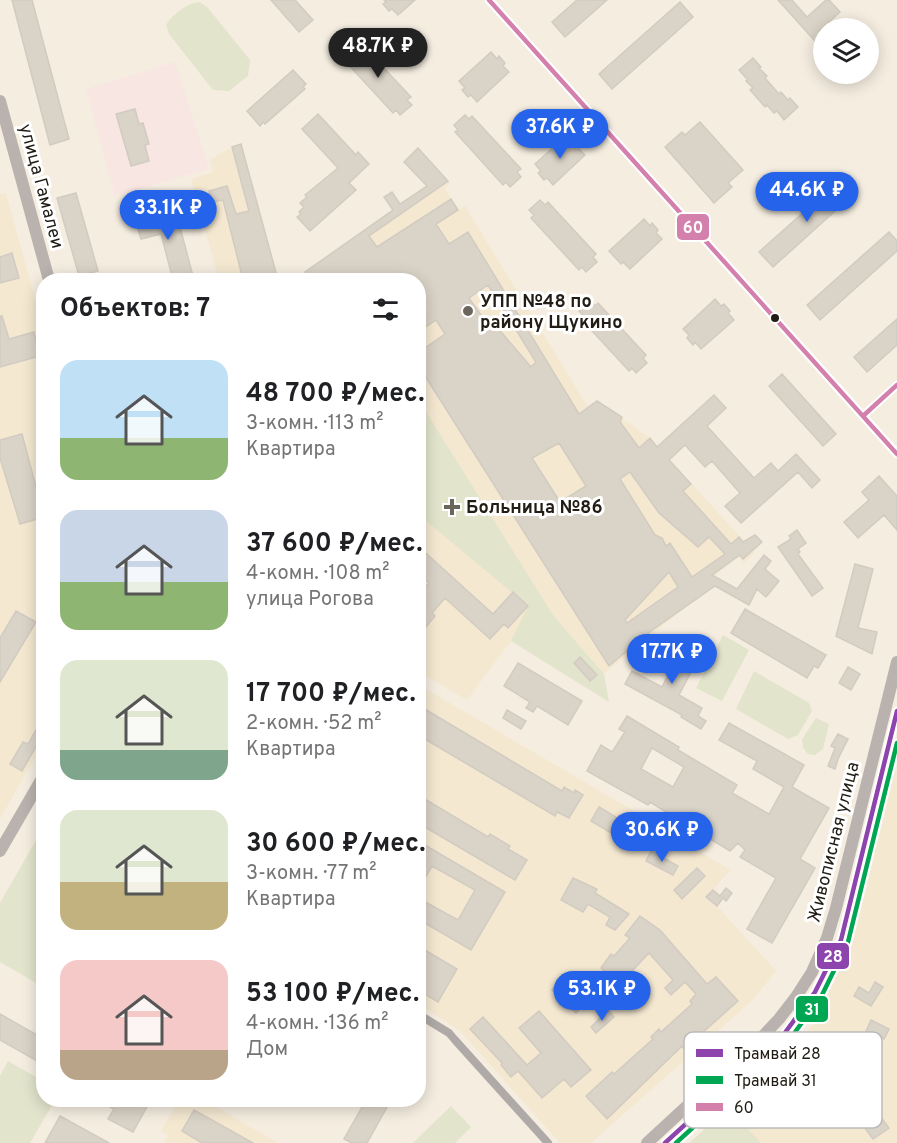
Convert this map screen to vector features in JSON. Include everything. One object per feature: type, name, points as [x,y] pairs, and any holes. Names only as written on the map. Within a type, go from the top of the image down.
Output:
[{"type":"street","points":[[489,0],[897,454]]},
{"type":"street","name":"улица Гамалеи","points":[[0,101],[47,273]]},
{"type":"street","points":[[863,416],[897,385]]},
{"type":"street","name":"Живописная улица","points":[[767,1032],[796,997],[812,972],[826,938],[836,908],[897,662]]},
{"type":"street","points":[[0,850],[36,796]]},
{"type":"street","points":[[426,1019],[449,1033],[548,1143]]},
{"type":"street","name":"Живописная улица","points":[[647,1143],[684,1109]]},
{"type":"shaded area","points":[[175,62],[209,169],[115,196],[86,89]]},
{"type":"shaded area","points":[[241,144],[276,273],[217,273],[191,179],[213,172],[210,160]]},
{"type":"shaded area","points":[[442,174],[450,183],[445,188],[451,199],[458,210],[465,206],[588,407],[597,401],[650,438],[755,553],[744,563],[738,556],[701,588],[689,604],[604,674],[553,615],[511,641],[467,700],[426,676],[426,273],[304,273]]},
{"type":"shaded area","points":[[6,193],[36,302],[36,756],[0,819],[0,195]]},
{"type":"shaded area","points":[[426,689],[730,870],[707,897],[776,971],[754,999],[717,1032],[684,1032],[684,1061],[591,1143],[560,1143],[460,1031],[426,1009]]},
{"type":"shaded area","points":[[894,771],[897,773],[897,1143],[761,1143],[747,1128],[882,1128],[882,1032],[807,1032],[813,1025],[851,940]]},
{"type":"shaded area","points":[[175,1107],[216,1107],[278,1143],[164,1143],[168,1135],[161,1131]]},
{"type":"green space","points":[[200,2],[208,8],[250,60],[248,76],[229,91],[213,90],[169,34],[166,25],[181,9]]},
{"type":"green space","points":[[426,412],[553,615],[604,674],[609,702],[511,641],[528,606],[426,521]]},
{"type":"green space","points":[[723,635],[749,650],[722,701],[696,688]]},
{"type":"green space","points":[[754,671],[809,703],[812,711],[798,735],[788,739],[736,709]]},
{"type":"green space","points":[[816,718],[829,724],[823,749],[815,755],[808,754],[803,748],[802,739]]},
{"type":"green space","points":[[36,840],[36,983],[0,962],[0,903]]},
{"type":"green space","points":[[8,1061],[36,1077],[36,1107],[51,1107],[30,1143],[0,1143],[0,1076]]},
{"type":"green space","points":[[451,1106],[471,1127],[455,1143],[413,1143]]},
{"type":"green space","points":[[706,1128],[747,1128],[761,1143],[689,1143]]},
{"type":"building","points":[[12,0],[32,0],[69,139],[50,145]]},
{"type":"building","points":[[271,0],[295,0],[313,20],[299,32]]},
{"type":"building","points":[[384,0],[415,0],[398,15],[392,9],[389,11],[383,4],[386,2]]},
{"type":"building","points":[[577,0],[607,0],[565,37],[552,22]]},
{"type":"building","points":[[778,0],[792,0],[807,17],[826,0],[829,0],[840,12],[833,18],[813,18],[813,39]]},
{"type":"building","points":[[680,2],[693,17],[612,89],[599,74]]},
{"type":"building","points":[[355,43],[359,48],[362,45],[411,97],[407,100],[412,105],[400,115],[396,110],[393,113],[345,61],[348,58],[344,53]]},
{"type":"building","points":[[491,52],[497,59],[499,56],[505,63],[503,66],[509,72],[477,102],[462,90],[465,88],[459,81]]},
{"type":"building","points":[[753,58],[767,76],[765,78],[779,94],[781,92],[788,100],[790,98],[798,107],[784,120],[777,111],[774,113],[767,105],[765,107],[750,90],[753,88],[739,70]]},
{"type":"building","points":[[293,70],[306,84],[303,87],[305,89],[260,126],[247,111]]},
{"type":"building","points":[[135,109],[139,124],[143,123],[149,144],[145,145],[149,161],[131,166],[116,114]]},
{"type":"building","points":[[318,114],[356,155],[358,152],[369,164],[349,183],[356,190],[310,231],[297,217],[304,207],[300,203],[307,197],[305,195],[338,168],[302,129]]},
{"type":"building","points":[[465,115],[469,119],[472,116],[521,169],[517,172],[521,177],[510,187],[506,182],[503,185],[455,132],[458,130],[454,125]]},
{"type":"building","points":[[700,122],[743,170],[728,183],[732,187],[714,203],[665,147],[682,132],[685,135]]},
{"type":"building","points":[[567,135],[573,142],[575,140],[582,146],[579,149],[585,155],[553,185],[538,173],[541,171],[535,164]]},
{"type":"building","points":[[241,144],[276,273],[241,273],[223,200],[212,202],[209,191],[227,186],[236,214],[249,211],[232,147]]},
{"type":"building","points":[[418,148],[448,181],[369,236],[377,247],[451,199],[458,210],[436,224],[449,244],[468,232],[579,414],[597,401],[622,417],[620,422],[639,448],[650,438],[657,447],[714,395],[726,408],[707,426],[754,478],[771,463],[778,471],[796,454],[820,480],[812,488],[798,472],[741,523],[725,506],[740,493],[712,461],[705,467],[685,445],[669,460],[691,484],[683,491],[731,544],[739,537],[743,542],[755,535],[762,542],[743,559],[740,555],[712,575],[737,589],[764,555],[771,561],[765,569],[779,581],[766,597],[757,589],[749,605],[715,586],[651,631],[609,666],[426,378],[426,347],[445,334],[436,320],[426,327],[426,273],[305,272],[393,210],[384,197],[392,192],[400,204],[427,186],[404,162]],"holes":[[[488,285],[536,362],[531,367],[490,319],[486,322],[469,298]],[[559,443],[586,486],[560,502],[532,458]],[[630,472],[659,513],[698,547],[709,537],[725,554],[692,577],[670,543],[666,546],[662,538],[655,535],[620,479]],[[669,572],[678,587],[627,623],[625,620]]]},
{"type":"building","points":[[841,179],[854,194],[773,267],[759,252]]},
{"type":"building","points":[[76,193],[98,271],[78,273],[57,198]]},
{"type":"building","points":[[540,200],[545,205],[548,202],[596,254],[593,257],[597,262],[586,272],[582,267],[579,270],[531,218],[534,215],[529,210]]},
{"type":"building","points":[[175,208],[192,273],[171,273],[161,234],[141,239],[135,219]]},
{"type":"building","points":[[644,219],[650,226],[652,223],[658,230],[656,233],[662,239],[630,269],[623,262],[621,264],[609,251]]},
{"type":"building","points":[[889,232],[897,241],[897,251],[820,320],[807,305]]},
{"type":"building","points":[[12,253],[19,278],[0,283],[0,257]]},
{"type":"building","points":[[715,299],[721,306],[724,304],[734,320],[701,349],[695,342],[693,345],[687,338],[689,335],[683,329]]},
{"type":"building","points":[[591,301],[595,306],[598,303],[646,355],[643,358],[647,363],[636,373],[632,368],[629,371],[581,319],[584,316],[579,311]]},
{"type":"building","points":[[0,316],[2,316],[9,339],[34,332],[36,357],[0,367]]},
{"type":"building","points":[[897,319],[897,345],[867,372],[854,357]]},
{"type":"building","points":[[782,374],[836,434],[823,446],[769,386]]},
{"type":"building","points":[[22,434],[36,487],[36,519],[20,524],[0,458],[0,440]]},
{"type":"building","points":[[879,476],[897,496],[897,530],[884,515],[858,538],[844,522],[869,500],[862,492]]},
{"type":"building","points":[[797,530],[806,543],[798,549],[800,552],[798,554],[823,588],[812,596],[778,547],[791,539],[789,536]]},
{"type":"building","points":[[426,553],[493,614],[513,592],[528,606],[508,628],[504,624],[490,639],[445,598],[432,613],[435,616],[426,627],[426,586],[429,583],[426,580]]},
{"type":"building","points":[[855,564],[873,569],[858,628],[877,632],[872,654],[836,636]]},
{"type":"building","points":[[745,609],[826,655],[818,668],[814,666],[807,678],[731,633]]},
{"type":"building","points":[[16,611],[36,622],[0,682],[0,638]]},
{"type":"building","points":[[675,644],[699,657],[679,695],[702,708],[698,716],[706,721],[701,729],[681,717],[682,715],[625,684],[632,671],[662,687],[670,671],[656,664]]},
{"type":"building","points":[[580,657],[597,675],[590,681],[574,663]]},
{"type":"building","points":[[518,663],[582,701],[568,725],[537,706],[533,712],[526,708],[530,702],[504,686]]},
{"type":"building","points":[[848,667],[860,674],[851,690],[839,683]]},
{"type":"building","points":[[426,710],[562,791],[564,787],[583,795],[569,818],[557,812],[555,816],[426,740]]},
{"type":"building","points":[[507,710],[526,721],[521,729],[503,718]]},
{"type":"building","points":[[627,716],[737,785],[732,793],[769,814],[784,787],[753,769],[757,761],[719,740],[729,723],[804,765],[792,787],[829,808],[800,859],[815,868],[772,943],[747,929],[776,878],[740,857],[745,850],[738,843],[730,851],[699,832],[696,838],[687,833],[691,827],[650,802],[648,805],[587,771],[601,745],[612,752],[625,732],[619,729]],"holes":[[[652,748],[684,767],[673,787],[641,769]]]},
{"type":"building","points":[[36,730],[36,747],[22,771],[10,764],[23,742],[28,744]]},
{"type":"building","points":[[838,734],[848,739],[835,769],[828,766],[835,748],[831,746]]},
{"type":"building","points":[[426,800],[488,837],[490,834],[510,846],[508,849],[527,860],[515,880],[426,828]]},
{"type":"building","points":[[599,807],[636,829],[628,843],[591,821]]},
{"type":"building","points":[[426,846],[505,892],[471,950],[426,924],[426,902],[458,920],[475,890],[432,866],[426,876]]},
{"type":"building","points":[[651,851],[678,866],[673,875],[646,861]]},
{"type":"building","points":[[697,868],[705,876],[682,899],[674,890]]},
{"type":"building","points":[[573,878],[597,889],[595,893],[629,914],[615,930],[606,925],[610,917],[588,904],[583,912],[561,900]]},
{"type":"building","points":[[726,888],[732,893],[726,901],[723,898],[717,906],[706,897],[713,890],[720,896]]},
{"type":"building","points":[[640,916],[660,930],[707,984],[716,977],[738,1001],[703,1032],[684,1032],[684,1049],[682,1046],[607,1119],[586,1096],[653,1039],[651,1037],[659,1029],[661,1032],[692,1004],[690,1001],[696,994],[685,982],[671,995],[665,988],[673,980],[649,953],[632,971],[635,973],[624,988],[601,968],[611,954],[614,956],[630,938],[625,935]]},
{"type":"building","points":[[426,951],[457,969],[438,1002],[426,995]]},
{"type":"building","points":[[560,981],[585,1004],[576,1013],[552,990]]},
{"type":"building","points":[[875,982],[883,987],[871,1006],[854,996],[859,987],[869,993]]},
{"type":"building","points":[[608,1010],[614,1017],[596,1033],[591,1027]]},
{"type":"building","points":[[539,1011],[591,1070],[571,1087],[564,1079],[542,1098],[518,1071],[511,1077],[501,1065],[502,1063],[470,1029],[483,1017],[527,1065],[541,1053],[519,1028]]},
{"type":"building","points":[[0,1014],[36,1034],[36,1060],[0,1040]]},
{"type":"building","points":[[871,1020],[889,1029],[884,1039],[882,1032],[866,1031]]},
{"type":"building","points":[[110,1107],[147,1107],[133,1132],[108,1119],[114,1109]]},
{"type":"building","points":[[362,1107],[387,1107],[367,1143],[352,1143],[344,1139]]},
{"type":"building","points":[[194,1110],[253,1143],[202,1143],[182,1131]]},
{"type":"building","points":[[60,1116],[109,1143],[45,1143]]},
{"type":"building","points":[[882,1119],[889,1128],[873,1139],[865,1128],[882,1128]]},
{"type":"tram line","name":"28","points":[[785,1032],[815,992],[841,940],[897,711]]},
{"type":"tram line","name":"31","points":[[795,1032],[822,995],[848,942],[897,743]]},
{"type":"tram line","name":"28","points":[[665,1143],[684,1126]]},
{"type":"tram line","name":"31","points":[[676,1143],[692,1128]]},
{"type":"transit line","name":"60","points":[[489,0],[897,454]]},
{"type":"transit line","name":"60","points":[[863,416],[897,385]]},
{"type":"place","name":"УПП №48 по району Щукино","points":[[468,311]]},
{"type":"place","name":"Больница №86","points":[[452,507]]}]
